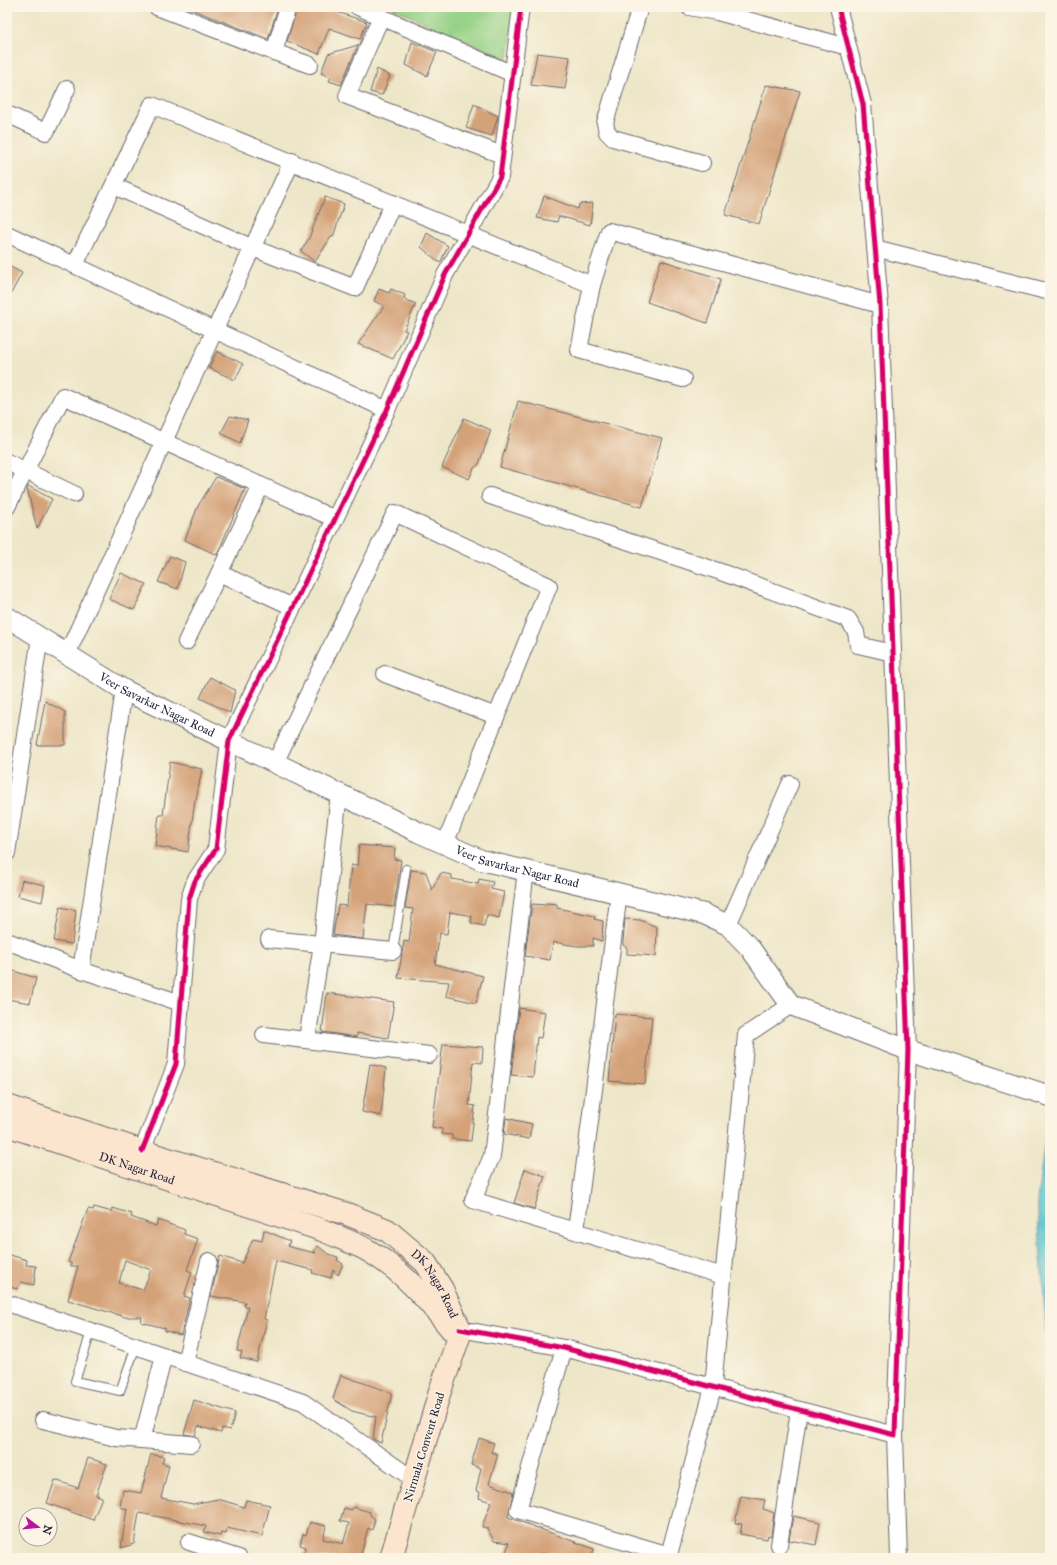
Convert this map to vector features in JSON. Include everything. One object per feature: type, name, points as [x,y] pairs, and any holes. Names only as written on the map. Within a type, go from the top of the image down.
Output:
[{"type":"main road","name":"DK Nagar Road","points":[[7,1106],[347,1214],[387,1230],[425,1262],[442,1289],[459,1333]]},
{"type":"main road","name":"DK Nagar Road","points":[[7,1125],[322,1230],[366,1250],[397,1270],[459,1333]]},
{"type":"main road","name":"Nirmala Convent Road","points":[[391,1558],[459,1333]]},
{"type":"street","points":[[157,7],[310,65]]},
{"type":"street","points":[[274,52],[288,7]]},
{"type":"street","points":[[358,7],[513,74]]},
{"type":"street","points":[[142,1150],[176,1064],[190,900],[195,881],[216,849],[229,741],[387,410],[445,275],[500,177],[521,7]]},
{"type":"street","points":[[640,7],[605,123],[607,132],[613,138],[702,163]]},
{"type":"street","points":[[688,7],[717,12],[848,47]]},
{"type":"street","points":[[838,7],[863,104],[880,305],[908,1050],[895,1435],[899,1558]]},
{"type":"street","points":[[381,17],[347,96],[502,155]]},
{"type":"street","points":[[7,114],[46,132],[67,89]]},
{"type":"street","points":[[75,265],[152,105],[592,285]]},
{"type":"street","points":[[67,654],[292,161]]},
{"type":"street","points":[[114,186],[253,247],[355,288],[393,203]]},
{"type":"street","points":[[683,379],[579,350],[592,285],[609,231],[880,305]]},
{"type":"street","points":[[7,234],[387,410]]},
{"type":"street","points":[[875,248],[1050,292]]},
{"type":"street","points":[[7,507],[63,396],[335,519]]},
{"type":"street","points":[[7,462],[74,494]]},
{"type":"street","points":[[186,642],[261,486]]},
{"type":"street","points":[[490,496],[718,571],[848,618],[856,632],[858,645],[893,653]]},
{"type":"street","points":[[275,763],[395,513],[549,586],[445,844]]},
{"type":"street","points":[[219,573],[293,607]]},
{"type":"street","name":"Veer Savarkar Nagar Road","points":[[7,616],[124,690],[339,794],[481,860],[704,914],[728,924],[750,948],[791,1005]]},
{"type":"street","points":[[7,853],[40,637]]},
{"type":"street","points":[[385,674],[496,716]]},
{"type":"street","points":[[81,970],[124,690]]},
{"type":"street","points":[[728,924],[790,784]]},
{"type":"street","points":[[307,1039],[322,944],[339,794]]},
{"type":"street","points":[[526,870],[492,1156],[473,1200],[723,1276]]},
{"type":"street","points":[[576,1231],[619,893]]},
{"type":"street","points":[[269,939],[393,951]]},
{"type":"street","points":[[7,941],[81,970],[181,1003]]},
{"type":"street","points":[[564,1348],[518,1510],[669,1556],[713,1387],[746,1035],[791,1005],[908,1050],[1050,1096]]},
{"type":"street","points":[[264,1035],[307,1039],[429,1055]]},
{"type":"street","points":[[185,1363],[209,1261]]},
{"type":"street","points":[[7,1303],[303,1402],[414,1479]]},
{"type":"street","points":[[459,1333],[564,1348],[895,1435]]},
{"type":"street","points":[[142,1440],[164,1356]]},
{"type":"street","points":[[778,1545],[799,1410]]},
{"type":"street","points":[[42,1420],[116,1438],[192,1444]]},
{"type":"street","points":[[189,1542],[239,1558]]},
{"type":"lane","points":[[393,951],[406,869]]},
{"type":"lane","points":[[91,1332],[75,1381],[120,1391],[136,1346]]},
{"type":"green space","points":[[391,7],[516,7],[507,60]]},
{"type":"water","points":[[1050,1121],[1050,1385],[1037,1200],[1045,1140]]},
{"type":"building","points":[[186,7],[278,7],[268,39]]},
{"type":"building","points":[[297,7],[322,7],[367,22],[360,39],[329,28],[319,54],[287,41]]},
{"type":"building","points":[[412,42],[437,52],[427,76],[406,65]]},
{"type":"building","points":[[358,45],[341,85],[329,81],[331,77],[321,73],[328,54]]},
{"type":"building","points":[[537,53],[570,57],[565,89],[531,85]]},
{"type":"building","points":[[377,69],[390,76],[382,95],[370,92]]},
{"type":"building","points":[[766,85],[800,91],[759,224],[725,215]]},
{"type":"building","points":[[474,104],[498,116],[492,136],[466,128]]},
{"type":"building","points":[[544,196],[578,209],[579,204],[593,203],[590,225],[559,216],[557,222],[537,218]]},
{"type":"building","points":[[325,197],[344,204],[333,237],[331,237],[315,262],[301,251],[309,238]]},
{"type":"building","points":[[427,233],[448,246],[440,263],[421,247]]},
{"type":"building","points":[[661,260],[721,279],[707,323],[647,302]]},
{"type":"building","points":[[7,265],[22,273],[7,301]]},
{"type":"building","points":[[379,289],[389,293],[391,289],[405,295],[404,299],[416,304],[404,330],[407,331],[393,359],[358,344],[384,306],[374,301]]},
{"type":"building","points":[[217,351],[243,364],[235,380],[209,368]]},
{"type":"building","points":[[518,401],[662,438],[642,507],[500,467]]},
{"type":"building","points":[[230,416],[248,420],[240,443],[221,433]]},
{"type":"building","points":[[464,418],[491,430],[479,464],[474,468],[469,479],[442,467]]},
{"type":"building","points":[[216,477],[245,489],[217,555],[185,540],[198,506]]},
{"type":"building","points":[[28,486],[52,499],[37,529],[27,488]]},
{"type":"building","points":[[170,556],[185,562],[178,589],[158,582]]},
{"type":"building","points":[[121,573],[146,584],[134,610],[109,599]]},
{"type":"building","points":[[210,677],[235,690],[230,713],[200,698]]},
{"type":"building","points":[[45,701],[65,712],[65,745],[37,745]]},
{"type":"building","points":[[170,762],[202,769],[195,800],[188,852],[155,846],[159,815],[163,815]]},
{"type":"building","points":[[359,845],[395,848],[394,859],[401,860],[394,907],[367,904],[363,939],[333,935],[338,905],[347,906],[351,865],[357,866]]},
{"type":"building","points":[[411,870],[426,872],[432,890],[441,873],[452,875],[452,879],[478,884],[479,879],[493,882],[491,889],[504,892],[499,918],[487,915],[484,926],[471,923],[472,916],[450,912],[447,934],[440,933],[435,964],[483,976],[476,1003],[446,996],[449,982],[398,978],[404,941],[409,942],[413,909],[405,908]]},
{"type":"building","points":[[22,880],[45,885],[42,902],[18,896]]},
{"type":"building","points":[[546,903],[557,904],[557,908],[595,916],[594,919],[603,921],[602,941],[593,938],[593,946],[577,946],[553,942],[550,960],[525,956],[532,904],[546,905]]},
{"type":"building","points":[[60,907],[76,910],[72,944],[54,941]]},
{"type":"building","points":[[625,919],[640,920],[657,927],[656,956],[627,954],[627,948],[623,945]]},
{"type":"building","points":[[7,969],[36,978],[30,1003],[7,999]]},
{"type":"building","points":[[327,993],[394,1002],[388,1038],[357,1033],[357,1037],[322,1032]]},
{"type":"building","points":[[519,1008],[545,1012],[541,1038],[537,1037],[533,1077],[511,1075]]},
{"type":"building","points":[[615,1014],[652,1017],[645,1084],[609,1081]]},
{"type":"building","points":[[443,1044],[483,1047],[482,1063],[473,1062],[469,1105],[475,1106],[471,1141],[452,1139],[452,1135],[442,1134],[442,1129],[432,1127]]},
{"type":"building","points":[[370,1064],[386,1068],[381,1116],[362,1112]]},
{"type":"building","points":[[506,1118],[532,1124],[529,1139],[504,1134]]},
{"type":"building","points":[[525,1169],[545,1176],[534,1209],[514,1203]]},
{"type":"building","points":[[94,1207],[112,1212],[113,1208],[132,1214],[131,1217],[156,1226],[158,1220],[185,1230],[184,1234],[198,1239],[187,1270],[192,1272],[184,1296],[190,1298],[181,1335],[165,1331],[165,1328],[141,1322],[142,1317],[125,1317],[68,1300],[78,1266],[71,1266],[71,1263],[68,1262],[88,1209],[93,1210]],"holes":[[[125,1260],[151,1270],[143,1290],[119,1283]]]},
{"type":"building","points":[[264,1230],[290,1241],[288,1246],[293,1248],[316,1253],[314,1251],[318,1246],[328,1254],[338,1257],[337,1260],[343,1264],[338,1275],[333,1270],[331,1278],[312,1273],[313,1270],[276,1261],[264,1319],[267,1320],[257,1362],[240,1358],[242,1352],[237,1351],[248,1307],[244,1306],[245,1302],[211,1296],[220,1256],[242,1263],[253,1239],[262,1241]]},
{"type":"building","points":[[10,1255],[27,1260],[26,1265],[36,1266],[34,1285],[21,1282],[17,1289],[7,1286],[7,1266]]},
{"type":"building","points":[[341,1375],[392,1393],[381,1443],[373,1439],[376,1417],[352,1411],[333,1399]]},
{"type":"building","points":[[194,1400],[235,1413],[230,1430],[222,1428],[221,1433],[198,1426],[195,1436],[184,1434]]},
{"type":"building","points":[[479,1438],[494,1443],[491,1452],[498,1454],[489,1484],[513,1492],[508,1517],[594,1549],[591,1558],[555,1558],[542,1553],[540,1558],[504,1558],[509,1543],[494,1541],[487,1528],[482,1527],[491,1502],[479,1498],[480,1492],[476,1491],[481,1468],[471,1465]]},
{"type":"building","points":[[151,1454],[164,1457],[162,1463],[169,1465],[161,1498],[193,1504],[218,1499],[244,1507],[246,1500],[270,1505],[262,1536],[227,1528],[226,1534],[221,1533],[220,1536],[204,1532],[206,1526],[139,1513],[134,1544],[121,1548],[127,1509],[120,1507],[123,1490],[141,1493]]},
{"type":"building","points":[[88,1458],[107,1464],[96,1495],[102,1497],[93,1520],[47,1503],[55,1480],[78,1488]]},
{"type":"building","points":[[741,1496],[765,1500],[763,1509],[774,1513],[771,1536],[768,1535],[767,1539],[740,1534],[742,1524],[735,1523]]},
{"type":"building","points":[[353,1507],[370,1512],[370,1515],[375,1519],[372,1530],[368,1528],[360,1558],[316,1558],[303,1555],[306,1547],[300,1545],[303,1534],[306,1535],[310,1522],[326,1526],[323,1539],[343,1544],[349,1523],[340,1521],[344,1508],[352,1510]]},
{"type":"building","points":[[793,1516],[820,1522],[816,1545],[789,1540]]},
{"type":"cycle path","points":[[142,1151],[176,1064],[189,899],[195,881],[216,849],[229,741],[387,410],[445,275],[500,177],[521,7]]},
{"type":"cycle path","points":[[460,1329],[564,1348],[895,1435],[908,1050],[880,305],[863,104],[838,7]]}]
